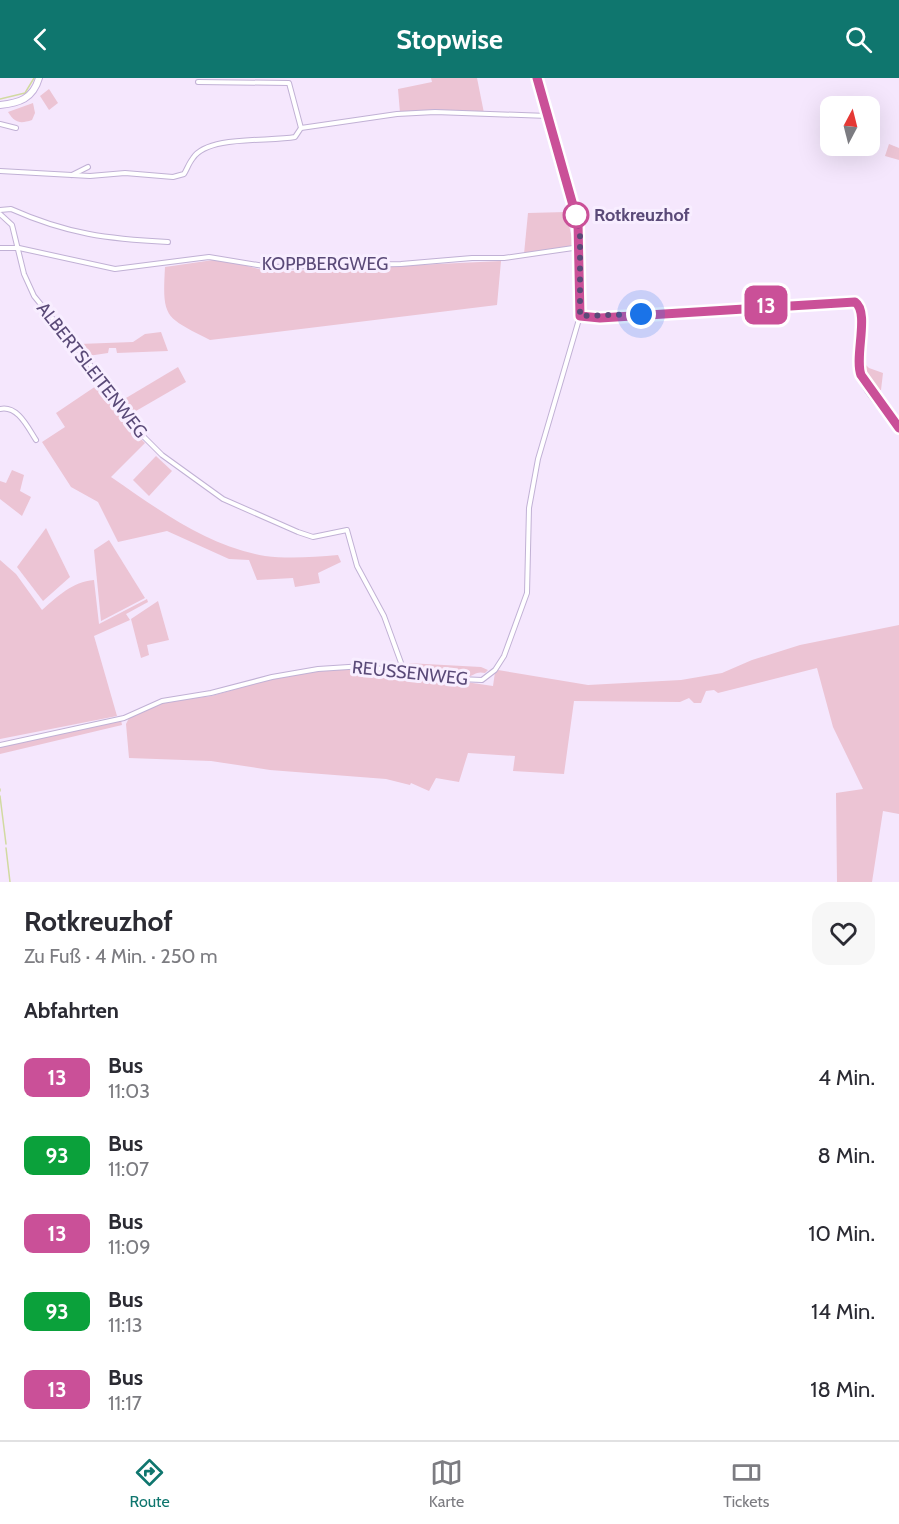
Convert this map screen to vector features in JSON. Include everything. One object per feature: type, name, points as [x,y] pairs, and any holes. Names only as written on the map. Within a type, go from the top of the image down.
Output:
[{"type":"street","points":[[0,105],[22,102],[30,96],[39,78]]},
{"type":"street","points":[[537,78],[577,218],[580,247],[580,316],[600,318],[855,302],[859,305],[862,314],[858,365],[861,375],[899,428]]},
{"type":"street","points":[[0,171],[71,176],[125,173],[173,177],[184,174],[193,157],[206,148],[254,140],[281,140],[296,137],[301,128],[289,83],[198,82]]},
{"type":"street","points":[[301,128],[397,114],[435,112],[548,116]]},
{"type":"street","points":[[0,124],[16,128]]},
{"type":"street","points":[[71,176],[88,167]]},
{"type":"street","points":[[0,212],[11,209],[77,234],[111,239],[168,242]]},
{"type":"street","name":"ALBERTSLEITENWEG","points":[[0,212],[12,225],[24,274],[34,296],[96,372],[125,418],[162,455],[223,499],[298,532],[313,537],[347,530],[357,566],[384,616],[404,672]]},
{"type":"street","name":"KOPPBERGWEG","points":[[0,248],[19,248],[115,269],[209,256],[270,267],[401,264],[472,258],[504,258],[580,247]]},
{"type":"street","name":"REUSSENWEG","points":[[0,745],[124,718],[162,701],[211,693],[298,672],[364,666],[436,678],[482,680],[495,670],[504,656],[527,593],[529,508],[538,459],[580,316]]},
{"type":"street","points":[[1,408],[20,416],[36,440]]},
{"type":"shaded area","points":[[431,78],[477,78],[484,113],[400,113],[398,89],[432,82]]},
{"type":"shaded area","points":[[49,89],[58,103],[49,110],[40,96]]},
{"type":"shaded area","points":[[33,103],[35,113],[32,120],[18,122],[8,112]]},
{"type":"shaded area","points":[[889,144],[899,148],[899,160],[885,156]]},
{"type":"shaded area","name":"Rotkreuzhof","points":[[566,212],[574,247],[524,254],[528,213]]},
{"type":"shaded area","points":[[220,259],[270,272],[501,261],[497,305],[210,340],[175,321],[170,314],[164,297],[165,267]]},
{"type":"shaded area","points":[[865,311],[863,362],[869,368],[883,373],[881,390],[874,391],[861,370]]},
{"type":"shaded area","points":[[161,332],[168,351],[117,353],[116,348],[109,348],[108,353],[88,356],[79,344],[133,342],[145,334]]},
{"type":"shaded area","points":[[178,367],[186,382],[129,415],[121,401]]},
{"type":"shaded area","points":[[99,384],[122,420],[145,443],[111,477],[184,525],[223,544],[274,557],[338,555],[341,562],[318,573],[320,583],[295,587],[293,578],[257,580],[249,560],[229,559],[167,531],[118,542],[98,502],[71,487],[42,442],[65,427],[56,413]]},
{"type":"shaded area","points":[[156,456],[172,471],[149,496],[133,480]]},
{"type":"shaded area","points":[[12,470],[24,475],[20,491],[31,497],[22,516],[0,499],[0,481],[6,483]]},
{"type":"shaded area","points":[[46,528],[70,577],[43,601],[17,567]]},
{"type":"shaded area","points":[[109,540],[145,598],[101,621],[94,550]]},
{"type":"shaded area","points":[[0,560],[16,574],[42,610],[72,587],[94,580],[99,624],[147,599],[148,602],[126,614],[130,620],[94,636],[117,716],[0,739]]},
{"type":"shaded area","points":[[158,601],[169,640],[147,645],[149,655],[141,658],[131,619]]},
{"type":"shaded area","points":[[899,625],[899,814],[883,811],[872,882],[837,882],[836,793],[863,789],[833,727],[817,668],[718,693],[714,690],[706,691],[701,703],[694,703],[689,698],[680,702],[574,701],[564,774],[513,771],[515,756],[468,753],[459,782],[436,778],[429,791],[411,783],[410,785],[386,779],[270,770],[211,761],[129,758],[126,724],[130,716],[166,702],[211,696],[272,679],[339,668],[377,669],[493,686],[495,672],[498,670],[588,685],[681,680],[722,673],[752,660],[800,645]]},
{"type":"shaded area","points":[[407,663],[481,667],[488,670],[485,673],[461,678],[445,677],[405,670]]},
{"type":"shaded area","points":[[121,720],[122,725],[0,754],[0,747]]},
{"type":"waterway","points":[[0,99],[25,93],[34,78]]},
{"type":"waterway","points":[[0,796],[6,844]]},
{"type":"waterway","points":[[6,848],[10,882]]},
{"type":"bus line","name":"13","points":[[537,78],[570,188],[578,223],[580,316],[600,318],[851,300],[859,305],[862,314],[859,370],[899,428]]},
{"type":"place","name":"Rotkreuzhof","points":[[576,215]]},
{"type":"route","points":[[576,215],[580,235],[580,316],[600,318],[641,314]]}]
